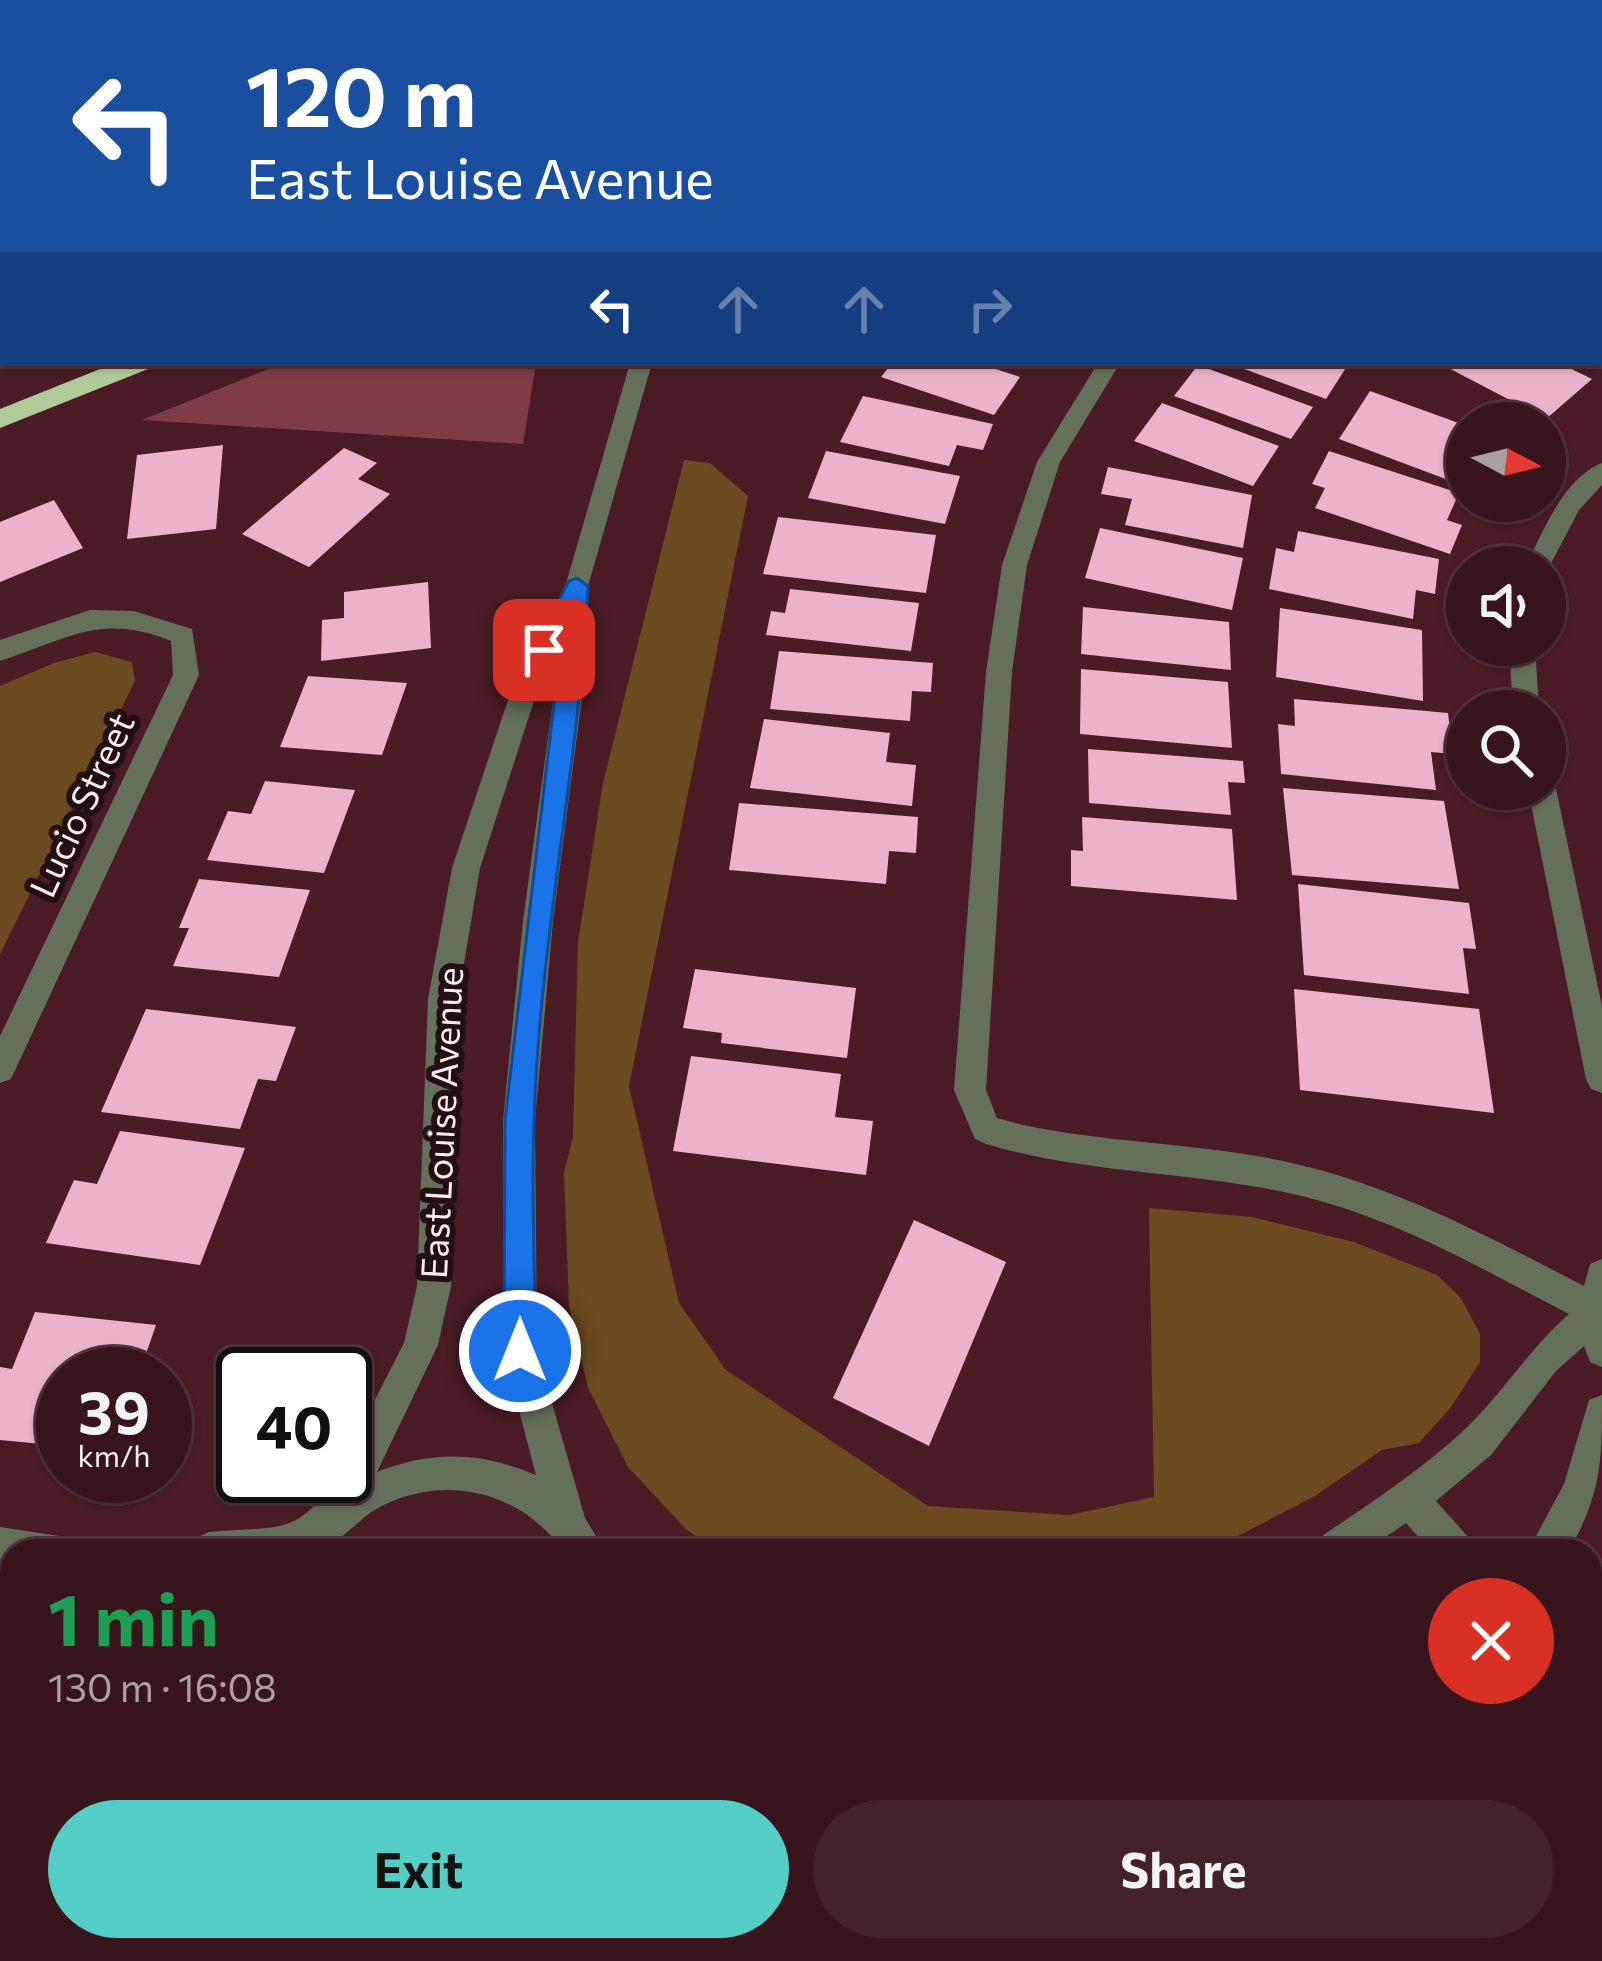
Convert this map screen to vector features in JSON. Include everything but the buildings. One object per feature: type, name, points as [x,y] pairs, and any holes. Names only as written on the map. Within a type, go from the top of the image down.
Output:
[{"type":"highway","points":[[0,419],[132,366]]},
{"type":"street","name":"East Louise Avenue","points":[[313,1536],[395,1404],[421,1345],[434,1286],[442,999],[466,868],[527,682],[577,586],[639,366]]},
{"type":"street","points":[[1107,366],[1075,406],[1046,460],[1008,580],[970,1090],[986,1129],[1066,1150],[1294,1179],[1365,1198],[1601,1300]]},
{"type":"street","points":[[1548,546],[1570,505],[1602,471]]},
{"type":"street","name":"East Louise Avenue","points":[[577,586],[572,674],[538,921],[519,1120],[520,1351],[582,1539]]},
{"type":"street","name":"Lucio Street","points":[[0,651],[48,629],[111,614],[148,620],[182,636],[187,675],[0,1069]]},
{"type":"street","points":[[1546,810],[1602,1079]]},
{"type":"street","points":[[1601,1300],[1602,1350]]},
{"type":"street","points":[[1349,1539],[1478,1442],[1544,1359],[1601,1300]]},
{"type":"street","points":[[1555,1539],[1590,1470],[1602,1413]]},
{"type":"street","name":"East Louise Avenue","points":[[313,1536],[375,1487],[416,1474],[473,1471],[524,1489],[579,1539]]},
{"type":"street","points":[[1409,1498],[1445,1539]]},
{"type":"shaded area","points":[[276,366],[536,366],[523,444],[142,420]]},
{"type":"shaded area","points":[[684,460],[710,463],[748,496],[629,1086],[679,1303],[726,1370],[928,1506],[1069,1515],[1154,1497],[1149,1208],[1252,1217],[1354,1242],[1437,1275],[1461,1298],[1480,1334],[1480,1362],[1451,1407],[1419,1443],[1382,1450],[1315,1496],[1232,1539],[700,1539],[687,1530],[628,1467],[588,1388],[569,1305],[564,1173],[573,1137],[578,942],[603,783]]},
{"type":"shaded area","points":[[95,652],[132,662],[135,681],[0,954],[0,686]]},
{"type":"route","points":[[520,1351],[519,1120],[538,921],[572,674],[577,586],[544,650]]}]
